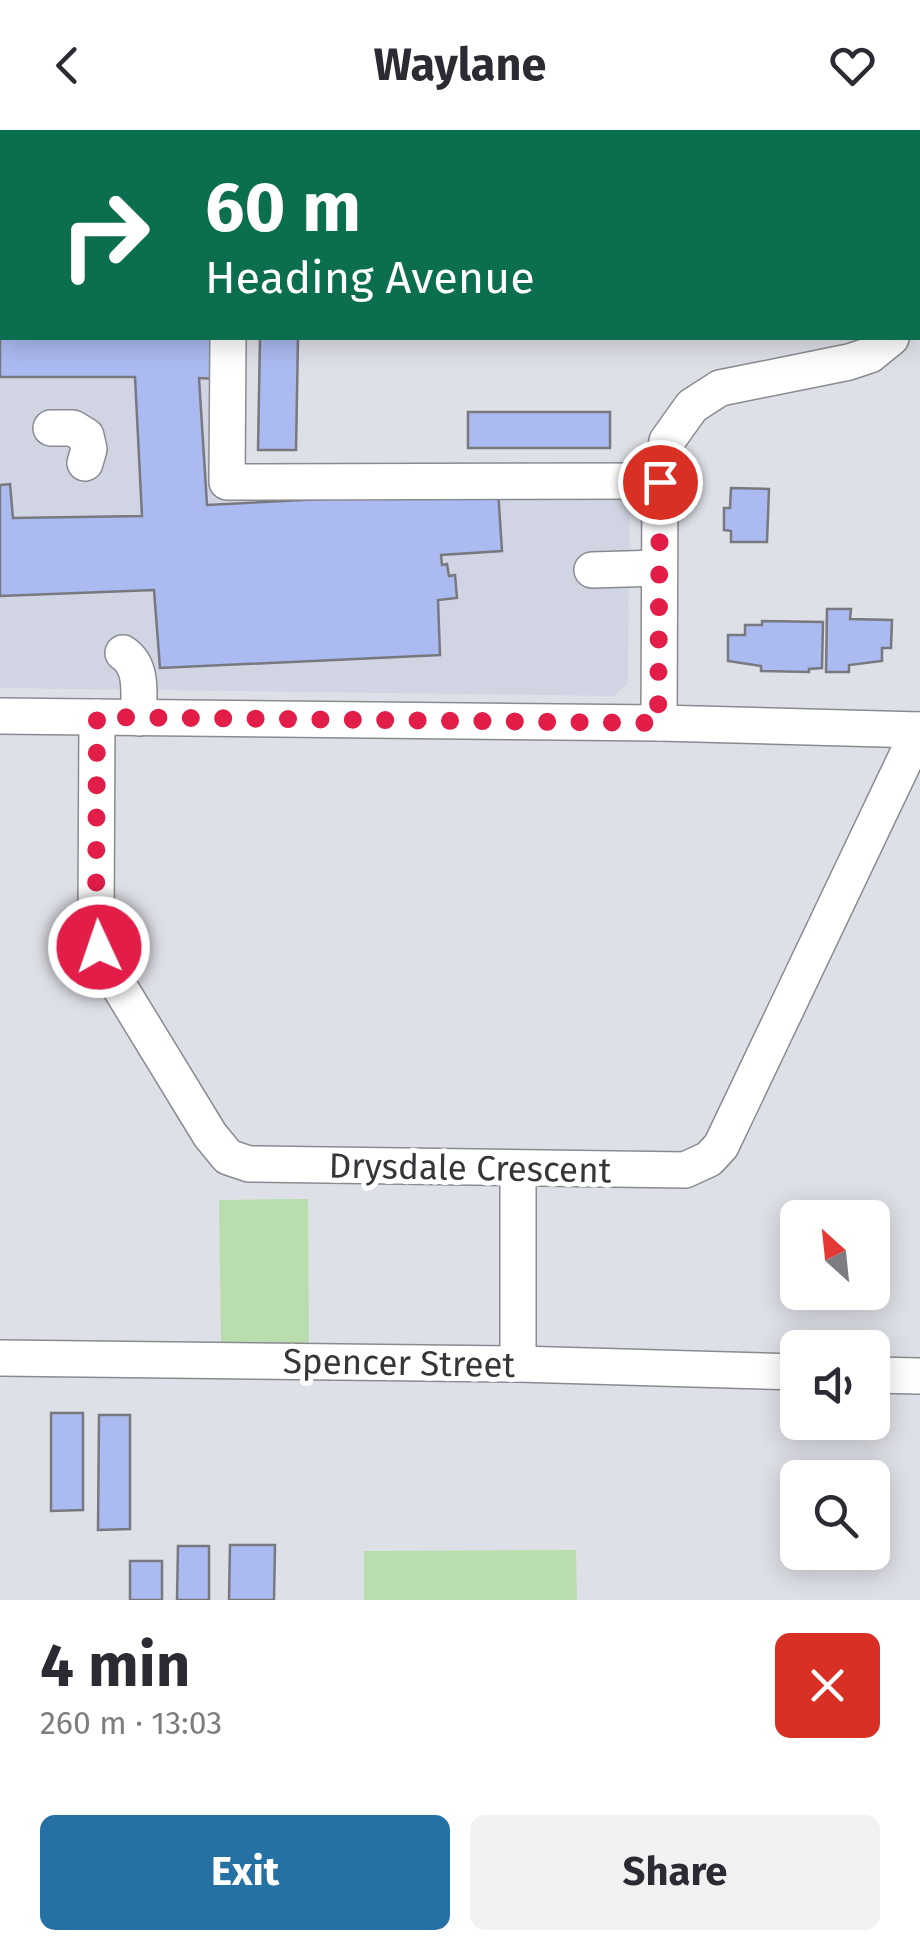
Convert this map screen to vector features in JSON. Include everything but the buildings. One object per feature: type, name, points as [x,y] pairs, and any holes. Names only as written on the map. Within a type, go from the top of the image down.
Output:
[{"type":"street","points":[[228,340],[226,482],[660,482]]},
{"type":"street","points":[[658,723],[660,482],[667,441],[692,406],[720,388],[870,355],[889,340]]},
{"type":"street","points":[[51,428],[73,428],[86,436],[89,449],[85,463]]},
{"type":"street","points":[[592,570],[658,568]]},
{"type":"street","points":[[123,653],[133,659],[138,671],[139,718]]},
{"type":"street","points":[[0,716],[658,723],[919,730]]},
{"type":"street","name":"Drysdale Crescent","points":[[97,717],[99,947],[210,1136],[228,1157],[249,1164],[518,1170],[685,1170],[708,1160],[721,1146],[919,730]]},
{"type":"street","points":[[518,1170],[518,1364]]},
{"type":"street","name":"Spencer Street","points":[[0,1358],[780,1371]]},
{"type":"street","points":[[890,1375],[920,1376]]},
{"type":"shaded area","points":[[0,340],[223,340],[222,494],[630,492],[628,683],[614,696],[0,688]]},
{"type":"green space","points":[[308,1199],[309,1345],[221,1346],[219,1200]]},
{"type":"green space","points":[[576,1550],[577,1600],[364,1600],[364,1551]]},
{"type":"route","points":[[99,947],[97,717],[658,723],[660,482]]}]
